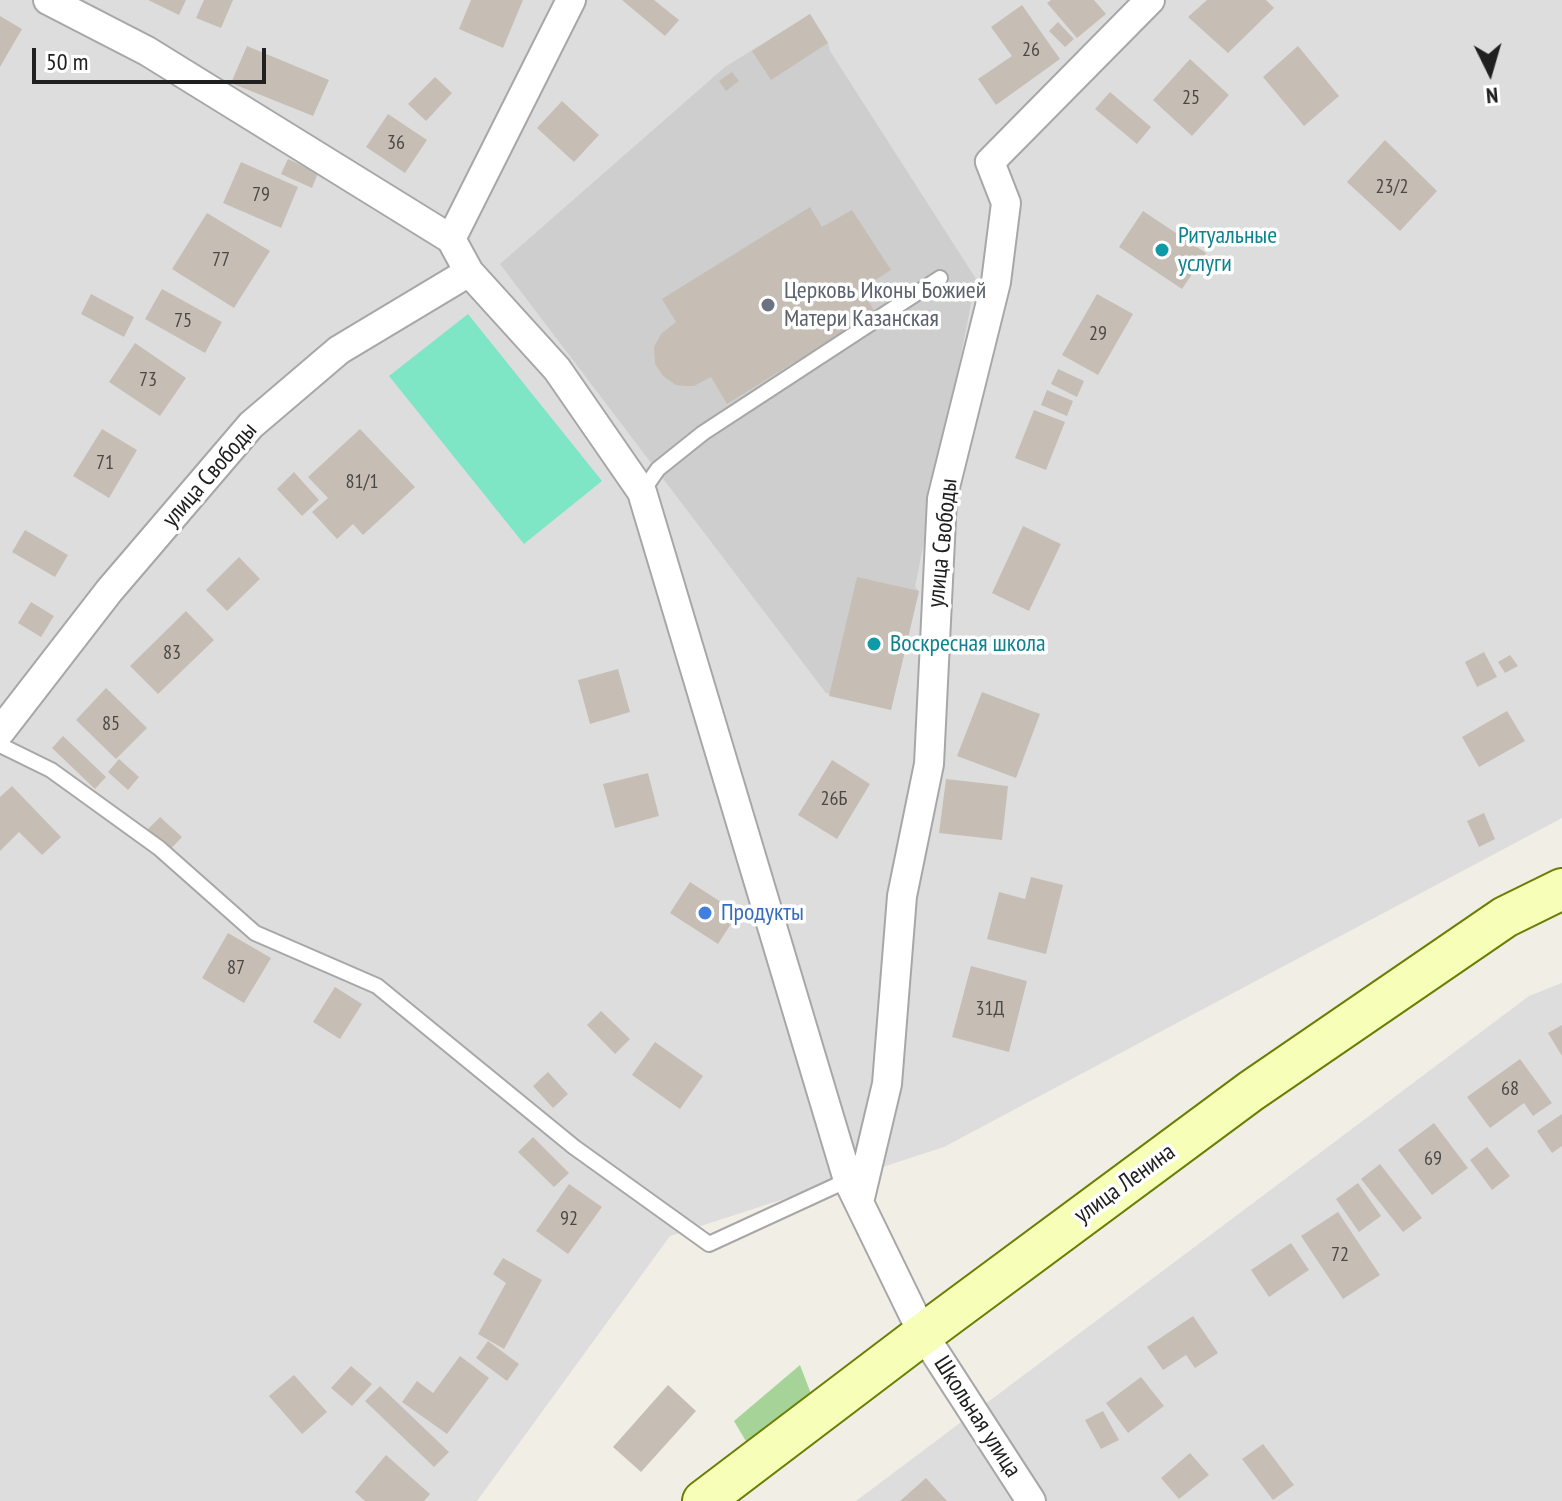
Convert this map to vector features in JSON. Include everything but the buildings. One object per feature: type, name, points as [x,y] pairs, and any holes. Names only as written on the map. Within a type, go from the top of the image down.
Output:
[{"type":"main road","name":"улица Ленина","points":[[703,1501],[1251,1091],[1505,917],[1562,889]]},
{"type":"street","points":[[48,0],[147,51],[451,239],[469,272],[557,369],[642,492],[854,1191],[923,1334]]},
{"type":"street","points":[[451,239],[571,0]]},
{"type":"street","name":"улица Свободы","points":[[854,1191],[887,1084],[902,896],[929,764],[942,499],[996,282],[1006,203],[990,162],[1150,0]]},
{"type":"street","name":"улица Свободы","points":[[0,732],[109,591],[251,425],[339,350],[469,272]]},
{"type":"street","name":"Школьная улица","points":[[923,1334],[1031,1501]]},
{"type":"lane","points":[[642,492],[658,469],[703,433],[940,278]]},
{"type":"lane","points":[[0,745],[51,770],[159,848],[255,933],[377,986],[574,1147],[709,1244],[854,1191]]},
{"type":"shaded area","points":[[0,0],[1562,0],[1562,818],[944,1147],[670,1236],[477,1501],[0,1501]]},
{"type":"shaded area","points":[[810,14],[830,51],[976,279],[915,587],[919,591],[891,710],[826,693],[500,264],[725,67]]},
{"type":"shaded area","points":[[1562,983],[1562,1501],[856,1501],[1529,996]]},
{"type":"green space","points":[[468,314],[602,481],[524,544],[389,376]]},
{"type":"green space","points":[[800,1365],[813,1399],[747,1443],[734,1421]]},
{"type":"place","name":"Ритуальные услуги","points":[[1162,250]]},
{"type":"place","name":"Церковь Иконы Божией Матери Казанская","points":[[768,305]]},
{"type":"place","name":"Воскресная школа","points":[[874,644]]},
{"type":"place","name":"Продукты","points":[[705,913]]}]
